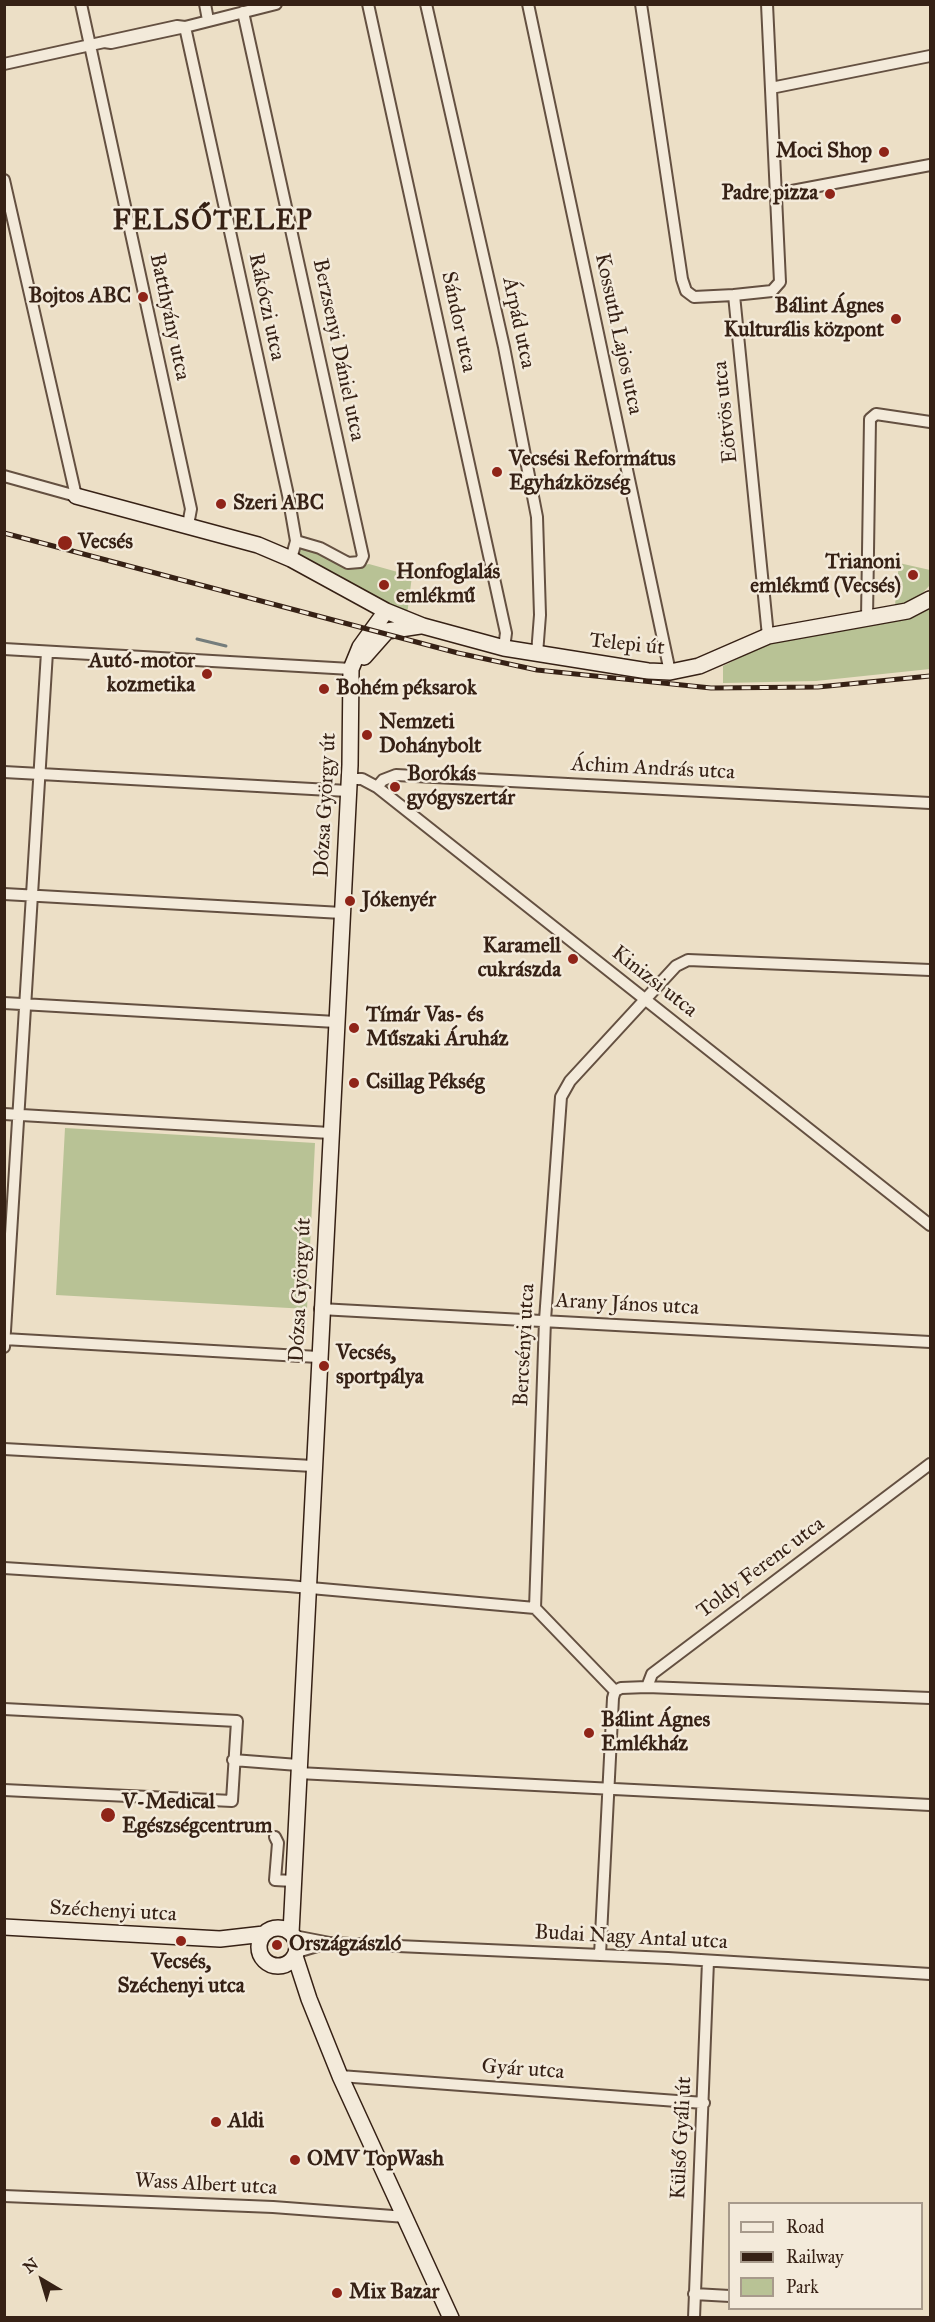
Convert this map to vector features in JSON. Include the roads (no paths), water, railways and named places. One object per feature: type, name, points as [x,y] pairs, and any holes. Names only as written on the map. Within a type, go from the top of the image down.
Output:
[{"type":"main road","name":"Telepi út","points":[[76,495],[258,545],[291,559],[386,611],[423,626],[504,648],[611,667],[670,672],[712,662],[768,636],[907,612],[930,599]]},
{"type":"main road","points":[[386,611],[387,631],[423,626]]},
{"type":"main road","name":"Dózsa György út","points":[[293,1934],[298,1769],[320,1309],[349,785],[351,669],[360,647],[386,611]]},
{"type":"main road","name":"Dózsa György út","points":[[352,701],[362,661],[387,631]]},
{"type":"main road","name":"Dózsa György út","points":[[269,1931],[293,1886]]},
{"type":"main road","name":"Széchenyi utca","points":[[4,1927],[220,1939],[269,1931]]},
{"type":"main road","points":[[309,1999],[281,1966],[269,1964],[259,1950],[269,1931],[293,1934],[296,1954],[309,1999],[340,2076],[451,2318]]},
{"type":"main road","name":"Széchenyi utca","points":[[220,1939],[259,1950]]},
{"type":"main road","points":[[281,1966],[296,1954]]},
{"type":"street","name":"Batthyány utca","points":[[81,4],[191,509],[188,525]]},
{"type":"street","points":[[205,4],[208,20]]},
{"type":"street","points":[[4,64],[185,27],[276,4]]},
{"type":"street","name":"Sándor utca","points":[[368,4],[506,633],[504,648]]},
{"type":"street","name":"Árpád utca","points":[[426,4],[507,359],[537,517],[540,615],[537,654]]},
{"type":"street","name":"Kossuth Lajos utca","points":[[528,4],[670,672]]},
{"type":"street","points":[[641,4],[682,279],[686,291],[694,297],[772,291],[780,282],[767,4]]},
{"type":"street","name":"Berzsenyi Dániel utca","points":[[243,12],[363,556],[360,562],[348,563],[320,548],[296,541]]},
{"type":"street","name":"Rákóczi utca","points":[[185,27],[296,541],[291,559]]},
{"type":"street","points":[[771,88],[930,56]]},
{"type":"street","points":[[776,194],[930,165]]},
{"type":"street","points":[[4,180],[76,495],[4,477]]},
{"type":"street","name":"Eötvös utca","points":[[734,295],[768,636]]},
{"type":"street","points":[[867,618],[870,419],[876,414],[930,422]]},
{"type":"street","points":[[4,649],[351,669]]},
{"type":"street","points":[[4,1347],[8,1230],[19,1115],[47,652]]},
{"type":"street","name":"Kinizsi utca","points":[[4,772],[349,785],[362,779],[377,787],[930,1225]]},
{"type":"street","name":"Áchim András utca","points":[[377,787],[382,780],[396,775],[930,803]]},
{"type":"street","points":[[4,894],[342,913]]},
{"type":"street","name":"Bercsényi utca","points":[[535,1608],[545,1320],[561,1097],[570,1081],[676,966],[694,959],[930,970]]},
{"type":"street","points":[[4,1003],[336,1022]]},
{"type":"street","points":[[4,1114],[330,1133]]},
{"type":"street","name":"Arany János utca","points":[[320,1309],[930,1342]]},
{"type":"street","points":[[5,1340],[318,1357]]},
{"type":"street","points":[[4,1449],[313,1466]]},
{"type":"street","name":"Toldy Ferenc utca","points":[[647,1687],[652,1674],[930,1464]]},
{"type":"street","points":[[4,1568],[307,1588],[535,1608],[615,1691]]},
{"type":"street","points":[[600,1955],[615,1691],[621,1688],[647,1687],[930,1698]]},
{"type":"street","points":[[4,1709],[237,1721],[232,1801],[4,1790]]},
{"type":"street","points":[[233,1760],[298,1769],[608,1790],[930,1805]]},
{"type":"street","points":[[274,1838],[278,1843],[275,1880],[293,1886]]},
{"type":"street","name":"Budai Nagy Antal utca","points":[[293,1934],[330,1943],[600,1955],[930,1974]]},
{"type":"street","name":"Budai Nagy Antal utca","points":[[296,1954],[330,1943]]},
{"type":"street","name":"Külső Gyáli út","points":[[694,2318],[708,1961]]},
{"type":"street","name":"Gyár utca","points":[[340,2076],[704,2103]]},
{"type":"street","name":"Wass Albert utca","points":[[4,2196],[273,2207],[406,2217]]},
{"type":"street","points":[[694,2294],[728,2296]]},
{"type":"waterway","points":[[197,639],[226,646]]},
{"type":"railway","points":[[4,533],[458,653],[537,670],[711,688],[818,687],[930,676]]},
{"type":"place","name":"Moci Shop","points":[[884,152]]},
{"type":"place","name":"Padre pizza","points":[[830,194]]},
{"type":"place","name":"Bojtos ABC","points":[[143,297]]},
{"type":"place","name":"Bálint Ágnes Kulturális központ","points":[[896,319]]},
{"type":"place","name":"Vecsési Református Egyházközség","points":[[497,472]]},
{"type":"place","name":"Szeri ABC","points":[[221,504]]},
{"type":"place","name":"Vecsés","points":[[65,543]]},
{"type":"place","name":"Trianoni emlékmű (Vecsés)","points":[[913,575]]},
{"type":"place","name":"Honfoglalás emlékmű","points":[[384,585]]},
{"type":"place","name":"Autó-motor kozmetika","points":[[207,674]]},
{"type":"place","name":"Bohém péksarok","points":[[324,689]]},
{"type":"place","name":"Nemzeti Dohánybolt","points":[[367,735]]},
{"type":"place","name":"Borókás gyógyszertár","points":[[395,787]]},
{"type":"place","name":"Jókenyér","points":[[350,901]]},
{"type":"place","name":"Karamell cukrászda","points":[[573,959]]},
{"type":"place","name":"Tímár Vas- és Műszaki Áruház","points":[[354,1028]]},
{"type":"place","name":"Csillag Pékség","points":[[354,1083]]},
{"type":"place","name":"Vecsés, sportpálya","points":[[324,1366]]},
{"type":"place","name":"Bálint Ágnes Emlékház","points":[[589,1733]]},
{"type":"place","name":"V-Medical Egészségcentrum","points":[[108,1815]]},
{"type":"place","name":"Vecsés, Széchenyi utca","points":[[181,1941]]},
{"type":"place","name":"Országzászló","points":[[277,1945]]},
{"type":"place","name":"Aldi","points":[[216,2122]]},
{"type":"place","name":"OMV TopWash","points":[[295,2160]]},
{"type":"place","name":"Mix Bazar","points":[[337,2293]]},
{"type":"district","name":"FELSŐTELEP","points":[[213,222]]}]
